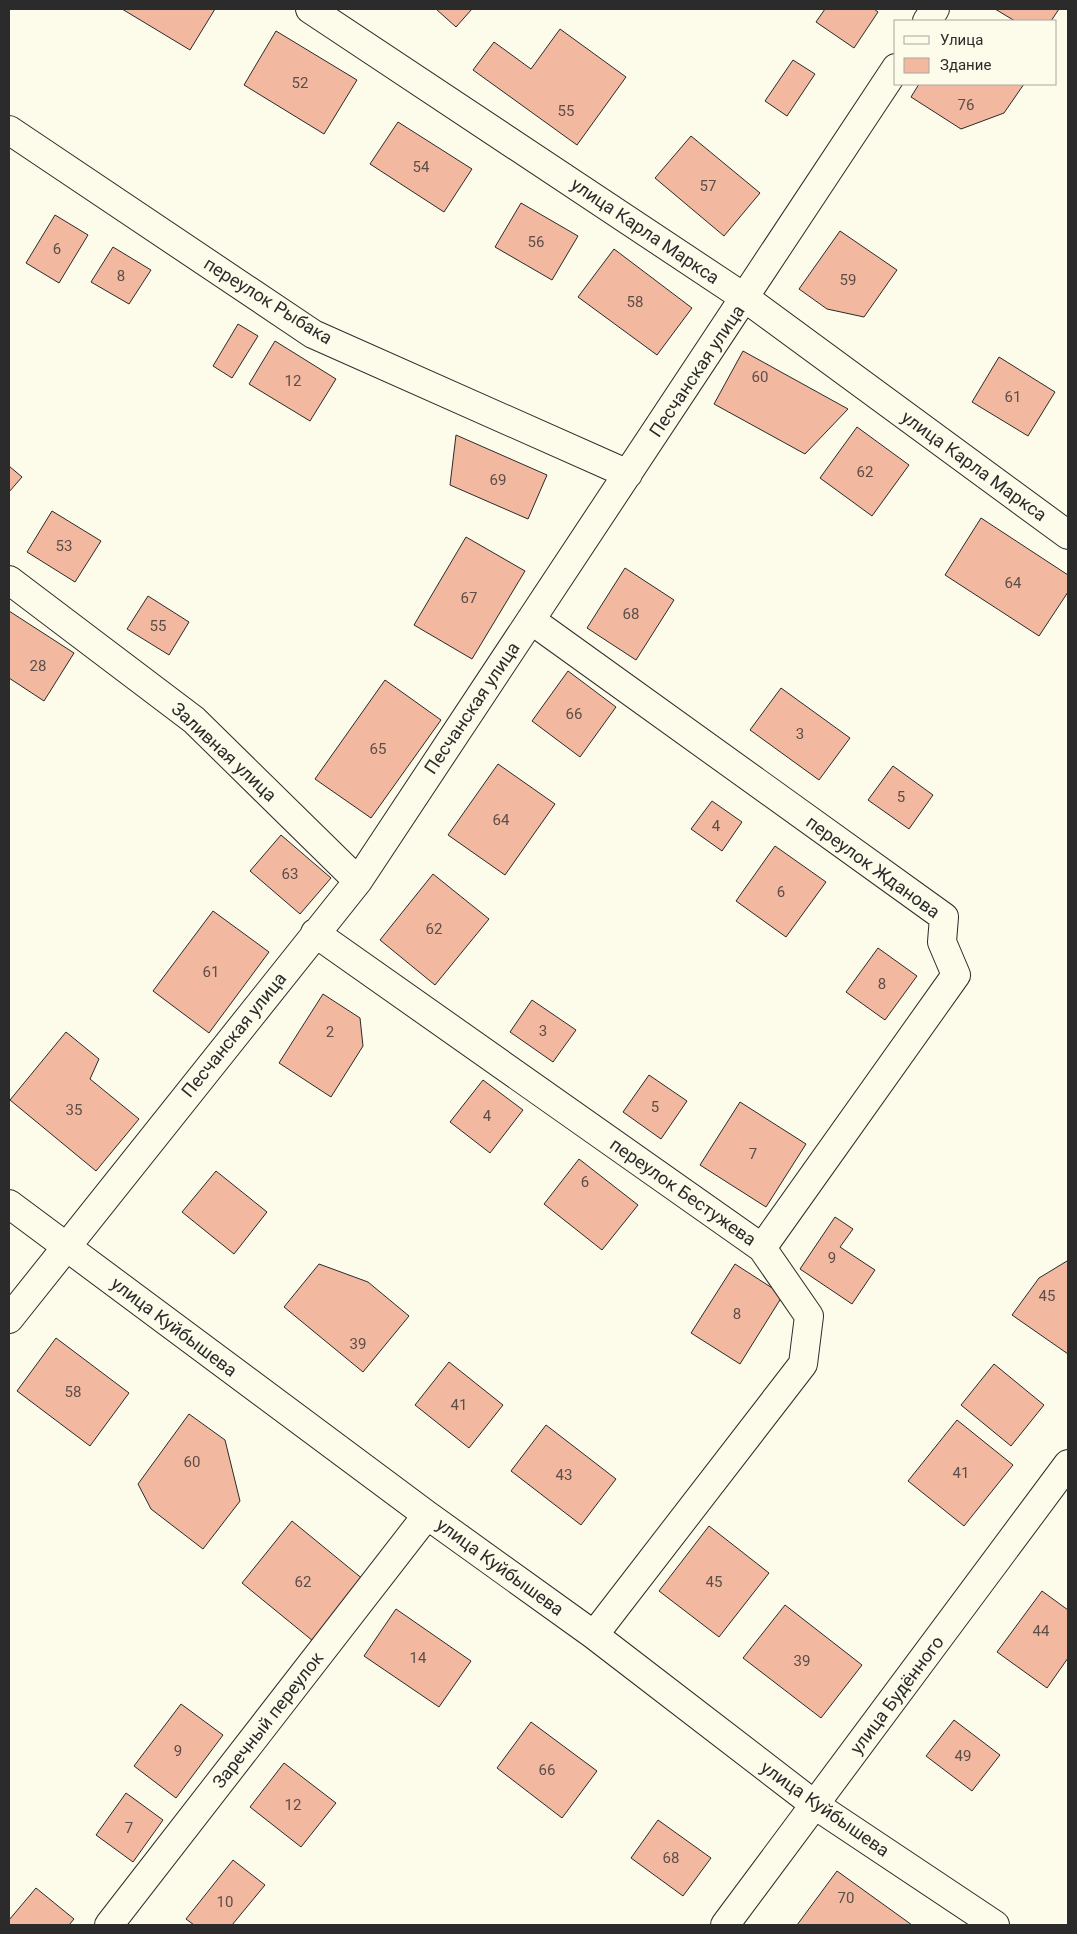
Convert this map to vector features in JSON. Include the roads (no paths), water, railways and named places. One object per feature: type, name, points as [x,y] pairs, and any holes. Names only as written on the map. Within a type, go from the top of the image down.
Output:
[{"type":"street","name":"улица Карла Маркса","points":[[310,9],[745,298],[1068,536]]},
{"type":"street","points":[[928,20],[935,9]]},
{"type":"street","name":"Песчанская улица","points":[[9,1319],[358,881],[894,71]]},
{"type":"street","name":"переулок Рыбака","points":[[9,130],[313,334],[628,474]]},
{"type":"street","name":"Заливная улица","points":[[9,580],[194,720],[358,881]]},
{"type":"street","name":"переулок Жданова","points":[[531,620],[944,917],[942,942],[956,975],[762,1248]]},
{"type":"street","name":"переулок Бестужева","points":[[316,933],[762,1248],[808,1316],[803,1364],[594,1635]]},
{"type":"street","name":"улица Куйбышева","points":[[9,1204],[427,1516],[594,1635],[815,1805],[995,1925]]},
{"type":"street","name":"улица Будённого","points":[[725,1925],[1068,1464]]},
{"type":"street","name":"Заречный переулок","points":[[109,1925],[427,1516]]}]
